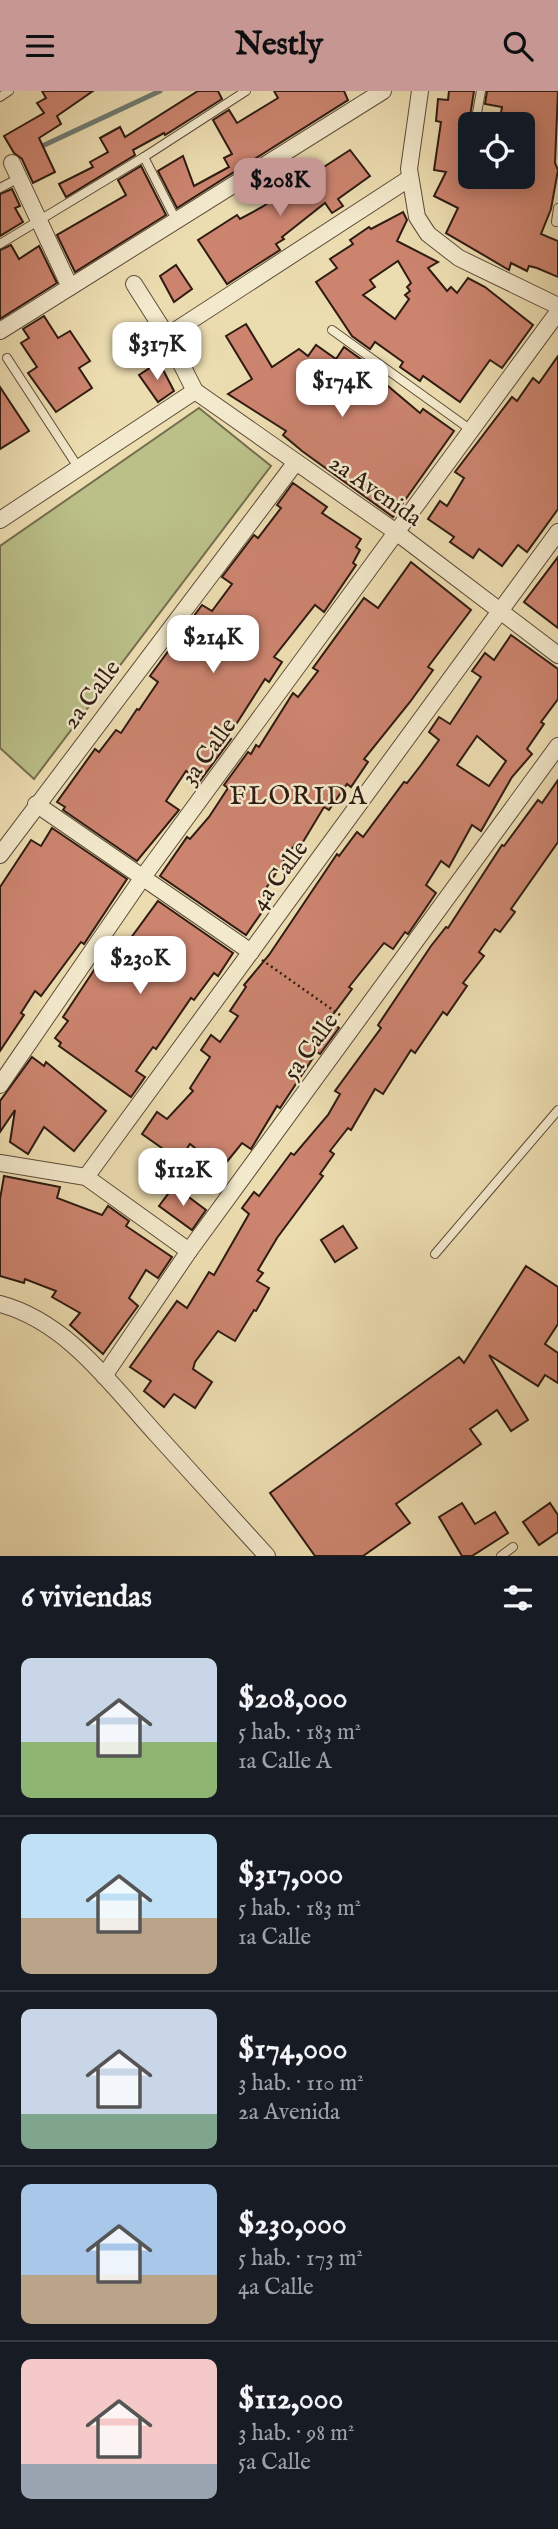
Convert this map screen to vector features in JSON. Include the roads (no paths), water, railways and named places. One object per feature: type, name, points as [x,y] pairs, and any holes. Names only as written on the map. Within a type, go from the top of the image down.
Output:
[{"type":"street","points":[[0,331],[383,91]]},
{"type":"street","points":[[420,91],[409,164],[417,216],[439,245],[458,258],[558,306]]},
{"type":"street","points":[[16,170],[70,287]]},
{"type":"street","points":[[167,336],[410,178]]},
{"type":"street","name":"2a Avenida","points":[[134,284],[167,336],[195,391],[396,532],[558,655]]},
{"type":"street","name":"3a Calle","points":[[0,1085],[143,877],[558,312]]},
{"type":"street","points":[[0,520],[195,391]]},
{"type":"street","name":"2a Calle","points":[[0,855],[296,462]]},
{"type":"street","name":"4a Calle","points":[[86,1177],[558,532]]},
{"type":"street","name":"5a Calle","points":[[104,1376],[189,1251],[558,746]]},
{"type":"street","points":[[36,804],[251,952]]},
{"type":"street","points":[[0,1163],[86,1177],[189,1251]]},
{"type":"street","points":[[0,1304],[22,1310],[50,1327],[104,1376],[267,1556]]},
{"type":"lane","points":[[0,97],[9,91]]},
{"type":"lane","points":[[477,112],[481,91]]},
{"type":"lane","points":[[0,244],[246,92]]},
{"type":"lane","points":[[144,157],[176,221]]},
{"type":"lane","points":[[0,188],[16,170]]},
{"type":"lane","points":[[555,222],[558,208]]},
{"type":"lane","points":[[332,330],[471,431]]},
{"type":"lane","points":[[7,358],[78,467]]},
{"type":"lane","points":[[435,1254],[558,1110]]},
{"type":"lane","points":[[501,1556],[513,1547]]},
{"type":"waterway","points":[[38,148],[160,91]]},
{"type":"district","name":"FLORIDA","points":[[299,795]]}]
